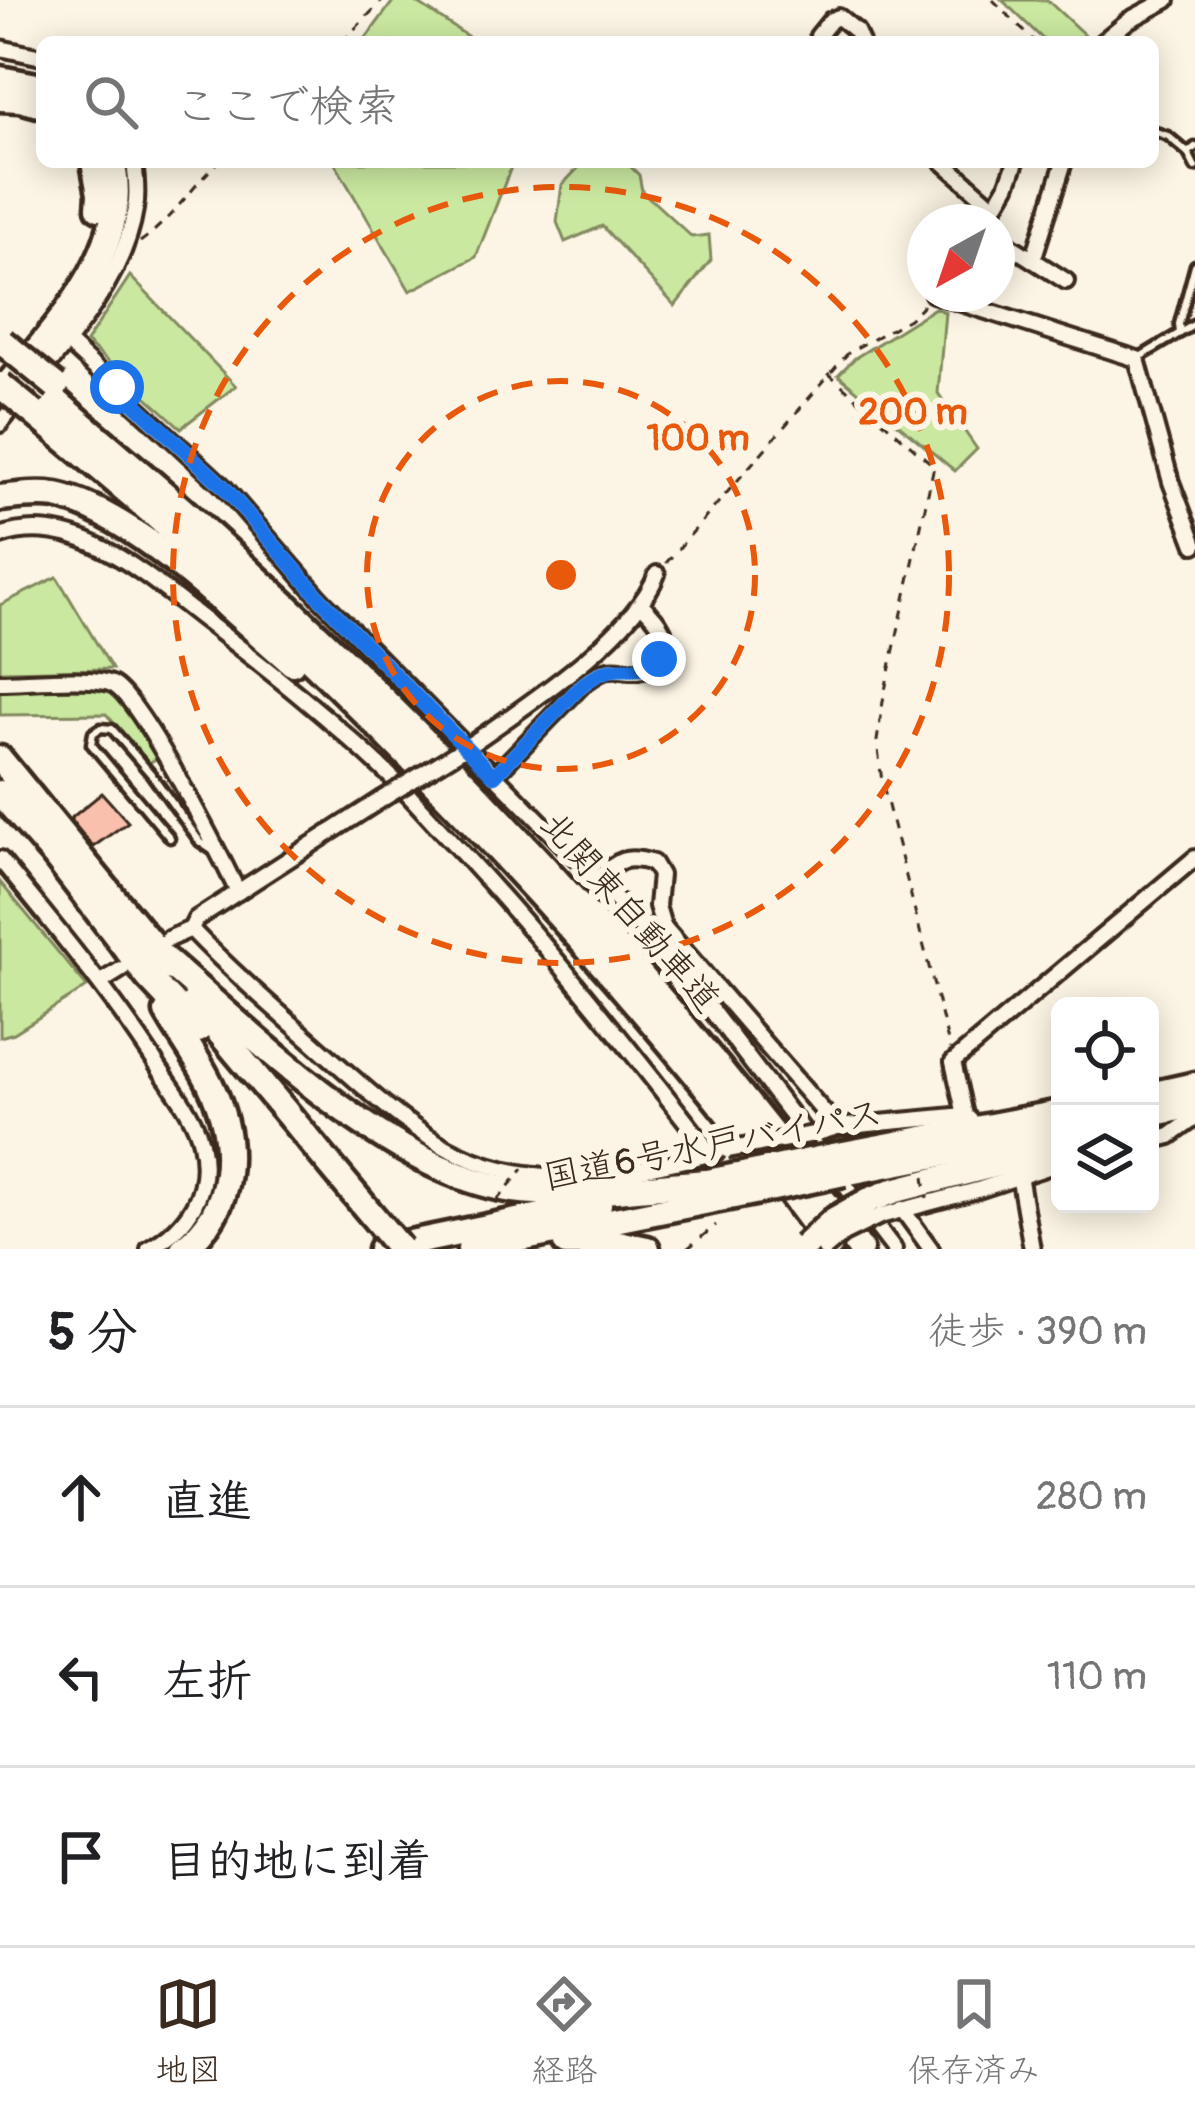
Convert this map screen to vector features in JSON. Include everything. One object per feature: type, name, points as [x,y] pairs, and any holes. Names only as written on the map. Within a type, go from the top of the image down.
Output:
[{"type":"highway","points":[[0,79],[36,86]]},
{"type":"highway","points":[[0,98],[36,103]]},
{"type":"highway","points":[[0,372],[54,307],[83,259],[99,208],[95,168]]},
{"type":"highway","points":[[0,394],[92,274],[114,212],[113,168]]},
{"type":"highway","name":"北関東自動車道","points":[[1,346],[183,540],[419,765],[615,978],[741,1132],[816,1249]]},
{"type":"highway","name":"北関東自動車道","points":[[0,385],[46,398],[197,523],[347,663],[522,843],[661,999],[860,1249]]},
{"type":"highway","points":[[0,498],[55,496],[102,513],[144,539],[322,689],[507,859]]},
{"type":"highway","points":[[0,759],[377,1238],[400,1249]]},
{"type":"highway","points":[[0,793],[54,855],[160,958],[325,1094],[408,1150],[454,1173],[511,1189],[572,1193],[707,1182]]},
{"type":"highway","points":[[160,958],[210,1084],[230,1150],[220,1205],[183,1249]]},
{"type":"highway","points":[[1159,1093],[1195,1085]]},
{"type":"highway","name":"国道6号水戸バイパス","points":[[838,1164],[972,1122],[1051,1114]]},
{"type":"highway","name":"国道6号水戸バイパス","points":[[470,1249],[838,1164],[1051,1132]]},
{"type":"highway","points":[[816,1249],[834,1220],[874,1208],[912,1186],[1051,1150]]},
{"type":"highway","name":"国道6号水戸バイパス","points":[[377,1238],[707,1182],[754,1182]]},
{"type":"highway","points":[[523,1249],[600,1242],[647,1249]]},
{"type":"street","points":[[1109,36],[1167,0]]},
{"type":"street","points":[[818,35],[839,17],[858,36]]},
{"type":"street","points":[[0,48],[36,56]]},
{"type":"street","points":[[0,424],[67,342],[120,256],[136,209],[134,168]]},
{"type":"street","points":[[950,168],[990,204]]},
{"type":"street","points":[[997,204],[1013,168]]},
{"type":"street","points":[[1033,260],[1062,168]]},
{"type":"street","points":[[1015,248],[1066,281]]},
{"type":"street","points":[[989,312],[1137,359],[1171,482],[1195,545]]},
{"type":"street","points":[[67,342],[223,486],[320,598],[682,972],[894,1249]]},
{"type":"street","points":[[0,536],[39,530],[92,543],[166,591],[304,697],[393,779],[532,930],[707,1154]]},
{"type":"street","points":[[160,958],[196,920],[474,742],[554,685],[641,604],[657,574]]},
{"type":"street","points":[[494,776],[582,685],[608,670],[638,671],[659,659],[667,639],[641,604]]},
{"type":"street","points":[[0,682],[114,685],[128,698],[190,799],[238,892]]},
{"type":"street","points":[[0,859],[101,982],[178,1096],[200,1140],[204,1178],[192,1212],[182,1226],[149,1249]]},
{"type":"street","points":[[596,880],[619,860],[653,863],[660,875],[662,926],[837,1127]]},
{"type":"street","points":[[191,928],[275,1009],[417,1130],[469,1158],[500,1168],[540,1176],[578,1176],[652,1167],[837,1127],[972,1122],[952,1062],[1192,865]]},
{"type":"street","points":[[101,982],[122,969]]},
{"type":"street","points":[[1159,1139],[1170,1136],[1172,1113]]},
{"type":"street","points":[[874,1208],[902,1209],[1051,1166]]},
{"type":"street","points":[[1019,1175],[1032,1249]]},
{"type":"street","points":[[902,1209],[931,1249]]},
{"type":"lane","points":[[1159,133],[1192,150],[1195,167]]},
{"type":"lane","points":[[1180,333],[1195,265]]},
{"type":"lane","points":[[1137,359],[1195,324]]},
{"type":"lane","points":[[170,838],[91,744],[93,734],[101,728],[112,729],[200,842],[218,853]]},
{"type":"path","points":[[347,36],[383,0]]},
{"type":"path","points":[[993,0],[1029,36]]},
{"type":"path","points":[[120,256],[158,229],[212,168]]},
{"type":"path","points":[[657,574],[849,352],[916,312]]},
{"type":"path","points":[[828,374],[934,466],[877,741],[882,782],[952,1062]]},
{"type":"path","points":[[497,1200],[523,1169]]},
{"type":"path","points":[[924,1177],[927,1198]]},
{"type":"path","points":[[687,1249],[716,1225]]},
{"type":"green space","points":[[394,0],[413,0],[467,36],[367,36]]},
{"type":"green space","points":[[1002,0],[1047,0],[1086,36],[1040,36]]},
{"type":"green space","points":[[338,168],[511,168],[476,257],[410,291]]},
{"type":"green space","points":[[578,168],[632,168],[639,175],[642,191],[692,237],[709,235],[711,260],[675,306],[602,226],[565,242],[557,222],[562,185]]},
{"type":"green space","points":[[130,276],[236,386],[181,428],[86,342]]},
{"type":"green space","points":[[929,312],[945,312],[938,393],[977,449],[955,471],[838,375],[855,358]]},
{"type":"green space","points":[[57,577],[112,669],[0,671],[0,605]]},
{"type":"green space","points":[[0,689],[104,689],[119,699],[157,758],[149,763],[106,714],[0,715]]},
{"type":"green space","points":[[0,882],[87,987],[0,1037]]},
{"type":"building","points":[[102,793],[128,822],[93,847],[70,819]]},
{"type":"route","points":[[117,387],[223,486],[320,598],[494,776],[582,685],[608,670],[638,671],[659,659]]}]
